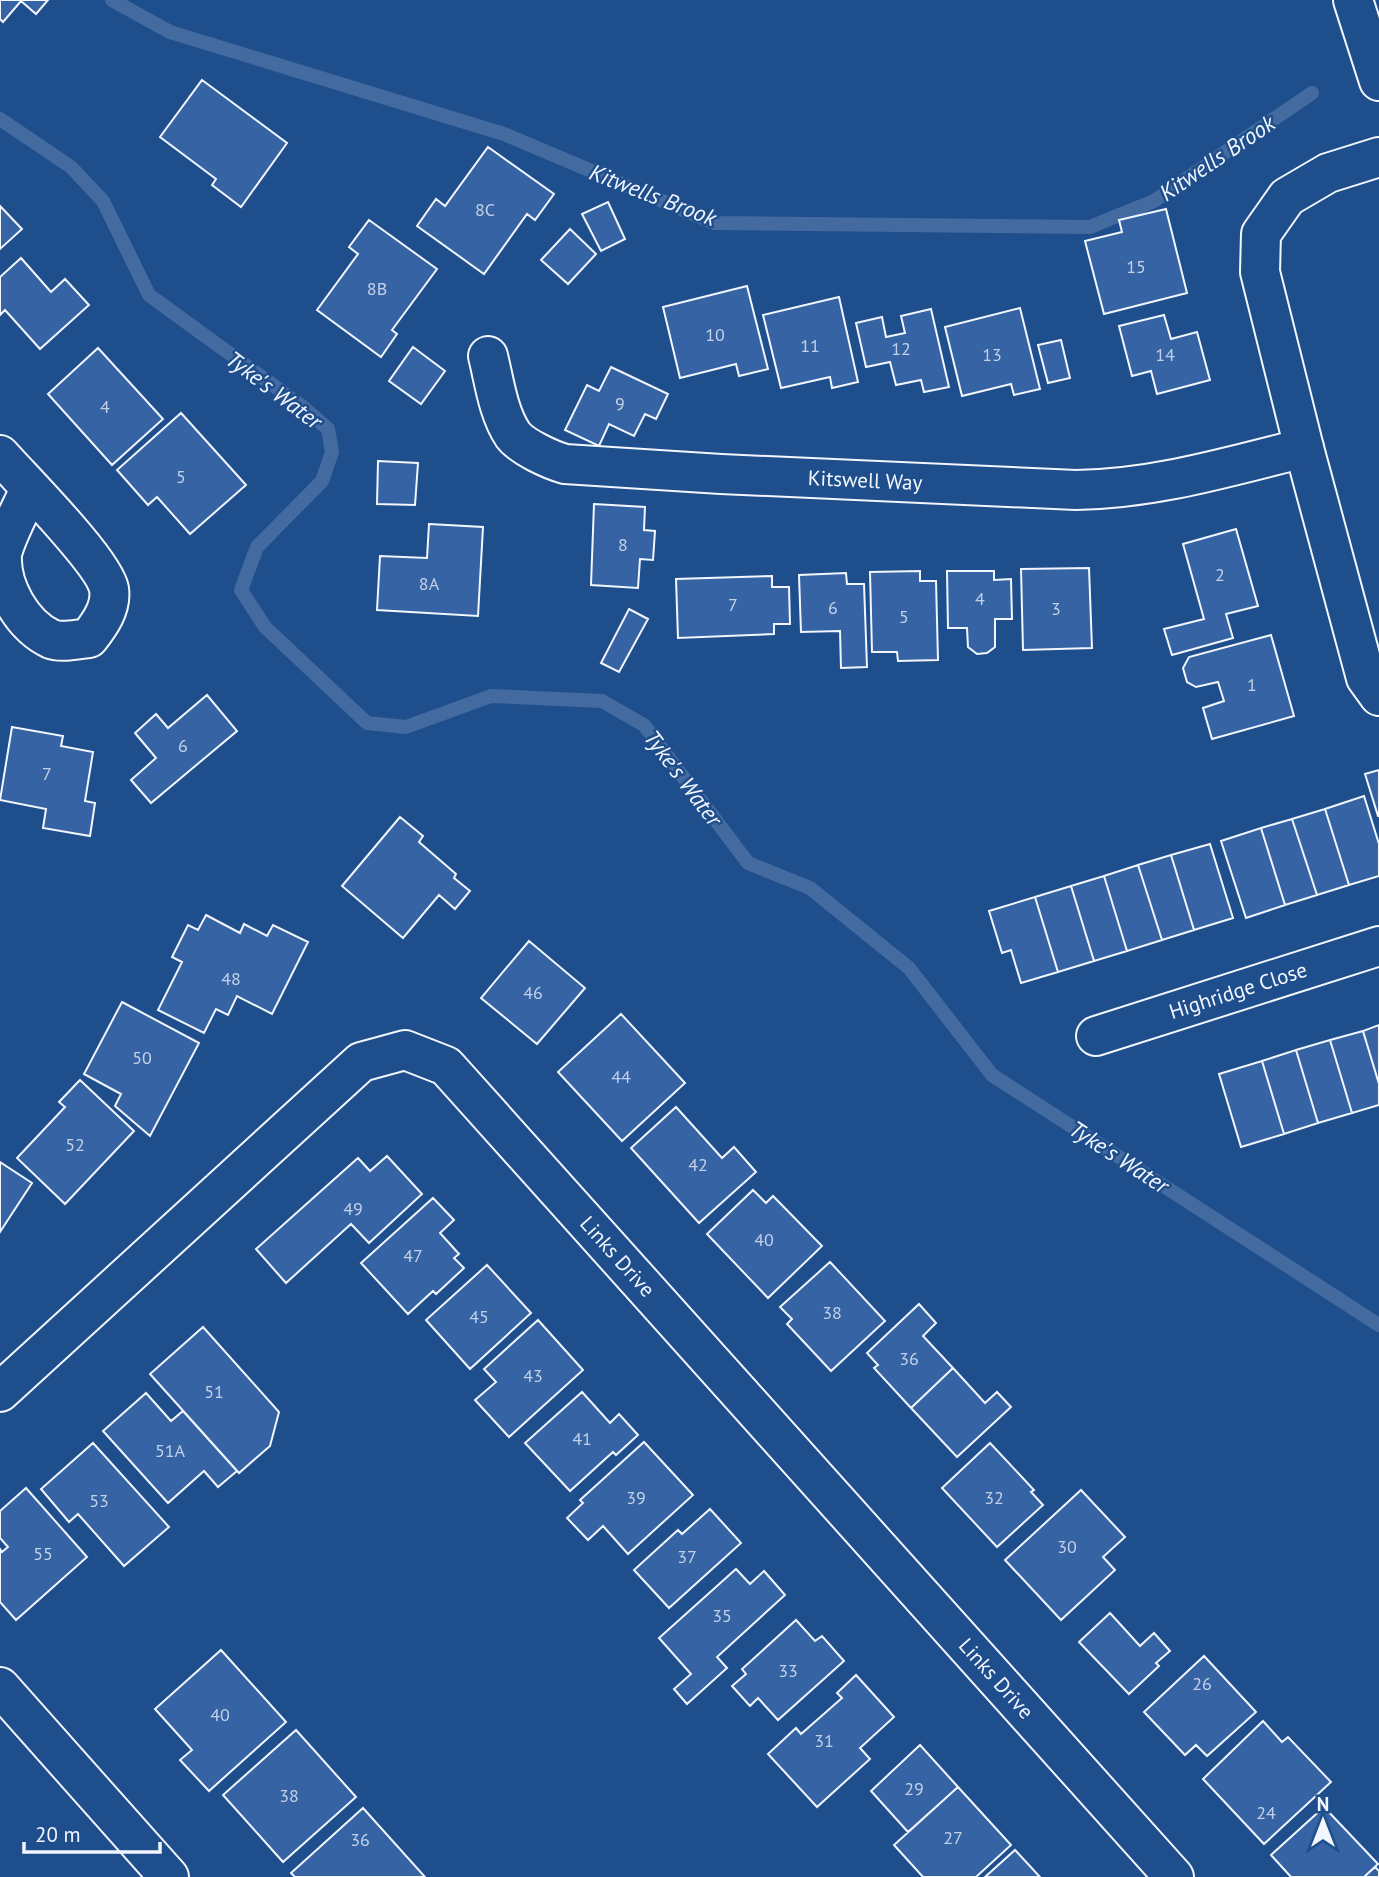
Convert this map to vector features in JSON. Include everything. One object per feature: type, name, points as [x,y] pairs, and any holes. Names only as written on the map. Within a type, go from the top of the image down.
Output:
[{"type":"street","points":[[1353,0],[1379,81]]},
{"type":"street","points":[[1379,157],[1328,173],[1287,197],[1261,234],[1260,272],[1366,678],[1379,696]]},
{"type":"street","name":"Kitswell Way","points":[[488,356],[502,411],[513,436],[548,459],[565,464],[1076,490],[1116,489],[1171,481],[1304,448]]},
{"type":"street","points":[[0,455],[30,489]]},
{"type":"street","name":"Highridge Close","points":[[1096,1036],[1379,946]]},
{"type":"street","name":"Links Drive","points":[[0,1392],[361,1062],[405,1050],[446,1066],[1174,1877]]},
{"type":"street","points":[[0,1687],[169,1877]]},
{"type":"building","points":[[0,0],[48,0],[36,14],[21,1],[3,22],[0,19]]},
{"type":"building","points":[[202,80],[287,143],[241,207],[212,185],[216,179],[160,137]]},
{"type":"building","points":[[488,147],[554,194],[535,220],[527,214],[484,274],[417,226],[436,199],[445,206]]},
{"type":"building","points":[[608,202],[625,239],[601,251],[582,214]]},
{"type":"building","points":[[0,206],[22,229],[0,249]]},
{"type":"building","points":[[1166,209],[1187,293],[1104,314],[1085,241],[1122,232],[1119,220]]},
{"type":"building","points":[[369,220],[437,269],[392,330],[397,334],[381,357],[317,310],[358,254],[349,247]]},
{"type":"building","points":[[570,229],[596,254],[568,284],[541,260]]},
{"type":"building","points":[[21,258],[51,292],[65,279],[89,305],[40,349],[5,310],[0,315],[0,277]]},
{"type":"building","points":[[747,286],[768,369],[739,376],[736,364],[680,378],[663,307]]},
{"type":"building","points":[[839,297],[858,382],[832,388],[830,377],[781,388],[763,315]]},
{"type":"building","points":[[1020,308],[1040,389],[1014,395],[1011,384],[962,396],[945,327]]},
{"type":"building","points":[[931,309],[949,387],[924,392],[921,380],[896,385],[890,362],[866,367],[856,323],[882,317],[886,337],[905,333],[901,316]]},
{"type":"building","points":[[1164,315],[1171,339],[1197,332],[1210,380],[1157,394],[1151,371],[1132,376],[1119,326]]},
{"type":"building","points":[[1061,340],[1070,378],[1048,383],[1038,345]]},
{"type":"building","points":[[413,347],[445,371],[421,404],[389,381]]},
{"type":"building","points":[[98,348],[163,419],[112,465],[48,394]]},
{"type":"building","points":[[611,367],[668,394],[656,419],[645,414],[634,436],[609,424],[599,446],[565,430],[587,385],[599,391]]},
{"type":"building","points":[[181,413],[246,485],[190,534],[157,497],[148,505],[117,470]]},
{"type":"building","points":[[378,461],[418,463],[415,505],[377,504]]},
{"type":"building","points":[[594,504],[645,507],[644,530],[655,531],[653,560],[640,559],[638,588],[591,585]]},
{"type":"building","points":[[429,524],[483,527],[478,616],[377,610],[380,556],[427,558]]},
{"type":"building","points":[[1236,529],[1258,606],[1226,614],[1233,638],[1172,655],[1164,629],[1204,619],[1183,544]]},
{"type":"building","points":[[1089,568],[1092,648],[1023,650],[1021,569]]},
{"type":"building","points":[[920,571],[920,581],[936,581],[938,660],[898,661],[897,652],[872,652],[870,572]]},
{"type":"building","points":[[947,571],[994,571],[994,580],[1011,579],[1012,619],[995,619],[995,647],[987,653],[977,654],[968,647],[967,628],[948,628]]},
{"type":"building","points":[[846,573],[847,584],[864,584],[867,667],[841,668],[840,631],[801,632],[799,575]]},
{"type":"building","points":[[772,576],[772,587],[789,587],[790,624],[774,624],[774,634],[678,638],[676,579]]},
{"type":"building","points":[[629,609],[648,619],[619,672],[601,663]]},
{"type":"building","points":[[1271,635],[1294,716],[1212,739],[1203,708],[1224,701],[1218,682],[1196,687],[1187,682],[1183,668],[1189,657]]},
{"type":"building","points":[[207,695],[237,731],[151,803],[131,780],[156,758],[135,733],[156,714],[168,728]]},
{"type":"building","points":[[12,727],[63,736],[61,746],[93,752],[85,801],[95,803],[90,836],[43,828],[46,809],[0,800]]},
{"type":"building","points":[[1379,770],[1379,816],[1378,816],[1365,774]]},
{"type":"building","points":[[1364,796],[1379,844],[1379,876],[1349,885],[1325,809]]},
{"type":"building","points":[[1325,809],[1349,885],[1317,895],[1292,819]]},
{"type":"building","points":[[400,817],[423,836],[419,842],[456,874],[454,878],[470,891],[455,909],[439,895],[403,938],[342,886]]},
{"type":"building","points":[[1292,819],[1317,895],[1285,905],[1261,828]]},
{"type":"building","points":[[1261,828],[1285,905],[1246,918],[1221,841]]},
{"type":"building","points":[[1210,844],[1233,918],[1194,930],[1171,855]]},
{"type":"building","points":[[1171,855],[1194,930],[1162,940],[1138,865]]},
{"type":"building","points":[[1138,865],[1162,940],[1127,951],[1104,876]]},
{"type":"building","points":[[1104,876],[1127,951],[1094,961],[1071,886]]},
{"type":"building","points":[[1071,886],[1094,961],[1058,972],[1035,897]]},
{"type":"building","points":[[1035,897],[1058,972],[1021,983],[1011,950],[1002,953],[989,911]]},
{"type":"building","points":[[206,915],[240,933],[244,924],[267,936],[273,925],[308,942],[272,1014],[237,996],[228,1015],[216,1009],[204,1033],[158,1010],[182,962],[172,957],[188,925],[198,930]]},
{"type":"building","points":[[529,941],[585,988],[537,1044],[481,998]]},
{"type":"building","points":[[122,1002],[199,1043],[150,1136],[115,1106],[121,1094],[84,1074]]},
{"type":"building","points":[[621,1014],[685,1083],[622,1141],[558,1072]]},
{"type":"building","points":[[1379,1025],[1379,1084],[1363,1031]]},
{"type":"building","points":[[1363,1031],[1379,1084],[1379,1105],[1352,1113],[1330,1040]]},
{"type":"building","points":[[1330,1040],[1352,1113],[1318,1123],[1296,1050]]},
{"type":"building","points":[[1296,1050],[1318,1123],[1284,1134],[1262,1061]]},
{"type":"building","points":[[1262,1061],[1284,1134],[1241,1147],[1219,1074]]},
{"type":"building","points":[[80,1080],[134,1131],[65,1204],[17,1158],[65,1107],[59,1102]]},
{"type":"building","points":[[676,1107],[722,1158],[734,1147],[756,1172],[699,1223],[631,1148]]},
{"type":"building","points":[[387,1156],[422,1194],[369,1243],[351,1224],[286,1283],[256,1249],[358,1158],[370,1171]]},
{"type":"building","points":[[0,1162],[32,1183],[0,1232]]},
{"type":"building","points":[[753,1190],[766,1203],[773,1196],[822,1246],[768,1298],[707,1234]]},
{"type":"building","points":[[433,1198],[454,1220],[440,1233],[459,1254],[454,1258],[464,1268],[436,1294],[433,1291],[408,1314],[361,1263]]},
{"type":"building","points":[[830,1262],[885,1321],[831,1371],[787,1324],[792,1319],[780,1307]]},
{"type":"building","points":[[487,1265],[531,1313],[470,1369],[426,1320]]},
{"type":"building","points":[[919,1304],[936,1323],[923,1336],[953,1368],[911,1408],[874,1368],[878,1365],[867,1353]]},
{"type":"building","points":[[538,1320],[583,1370],[509,1437],[475,1400],[496,1382],[484,1369]]},
{"type":"building","points":[[203,1327],[279,1412],[270,1446],[239,1473],[150,1374]]},
{"type":"building","points":[[953,1368],[985,1403],[997,1392],[1011,1407],[957,1457],[911,1408]]},
{"type":"building","points":[[582,1392],[610,1423],[619,1414],[638,1435],[616,1455],[613,1452],[570,1491],[525,1443]]},
{"type":"building","points":[[146,1393],[171,1421],[183,1411],[237,1471],[218,1487],[204,1471],[168,1503],[103,1431]]},
{"type":"building","points":[[644,1442],[693,1495],[628,1554],[603,1526],[588,1540],[567,1518],[583,1503],[580,1500]]},
{"type":"building","points":[[93,1443],[169,1527],[124,1566],[78,1514],[69,1522],[41,1489]]},
{"type":"building","points":[[990,1443],[1034,1490],[1031,1492],[1043,1505],[997,1547],[942,1488]]},
{"type":"building","points":[[26,1488],[87,1557],[16,1620],[0,1602],[0,1549],[2,1552],[8,1547],[0,1538],[0,1511]]},
{"type":"building","points":[[1081,1490],[1125,1537],[1103,1557],[1115,1570],[1061,1620],[1005,1560]]},
{"type":"building","points":[[710,1509],[741,1543],[669,1608],[634,1570],[678,1530],[682,1534]]},
{"type":"building","points":[[736,1569],[750,1584],[764,1571],[785,1595],[717,1657],[727,1668],[687,1704],[674,1689],[691,1674],[659,1638]]},
{"type":"building","points":[[1110,1613],[1140,1646],[1154,1633],[1170,1651],[1156,1663],[1159,1666],[1129,1694],[1079,1642]]},
{"type":"building","points":[[796,1620],[815,1641],[822,1636],[844,1661],[778,1720],[758,1698],[750,1706],[732,1686],[746,1674],[742,1669]]},
{"type":"building","points":[[221,1650],[286,1722],[209,1791],[180,1760],[192,1750],[155,1709]]},
{"type":"building","points":[[1204,1656],[1256,1712],[1207,1756],[1196,1745],[1185,1755],[1144,1712]]},
{"type":"building","points":[[856,1675],[894,1717],[860,1748],[870,1759],[817,1807],[768,1754],[796,1728],[801,1734],[842,1698],[837,1693]]},
{"type":"building","points":[[1263,1721],[1282,1742],[1288,1737],[1331,1782],[1264,1844],[1203,1779]]},
{"type":"building","points":[[296,1730],[356,1797],[283,1862],[223,1795]]},
{"type":"building","points":[[920,1745],[958,1787],[908,1832],[871,1791]]},
{"type":"building","points":[[958,1787],[1011,1845],[976,1877],[923,1877],[894,1845]]},
{"type":"building","points":[[1324,1807],[1378,1864],[1364,1877],[1291,1877],[1271,1855]]},
{"type":"building","points":[[363,1808],[425,1877],[295,1877],[291,1873]]},
{"type":"building","points":[[1015,1850],[1040,1877],[985,1877]]},
{"type":"building","points":[[1375,1867],[1379,1871],[1379,1877],[1364,1877]]},
{"type":"waterway","name":"Kitwells Brook","points":[[112,0],[170,32],[504,134],[714,223],[1090,227],[1154,201],[1312,93]]},
{"type":"waterway","name":"Tyke's Water","points":[[0,119],[71,167],[103,201],[149,295],[303,407],[328,429],[332,452],[322,481],[257,547],[241,590],[265,627],[367,723],[406,727],[491,696],[602,701],[644,725],[748,863],[810,888],[909,968],[992,1075],[1379,1325]]}]
